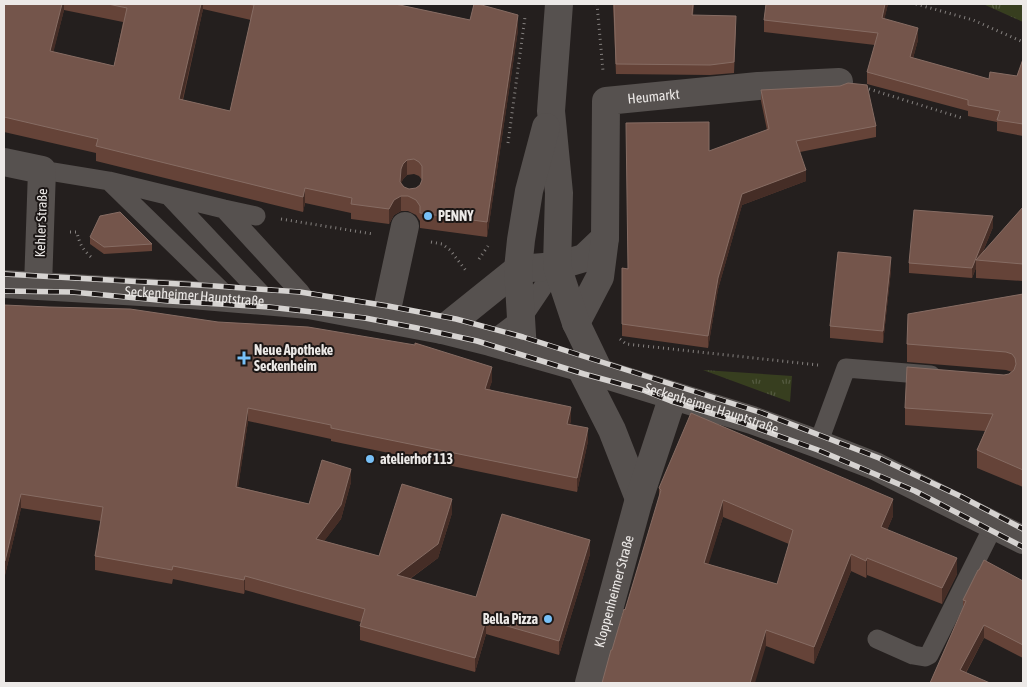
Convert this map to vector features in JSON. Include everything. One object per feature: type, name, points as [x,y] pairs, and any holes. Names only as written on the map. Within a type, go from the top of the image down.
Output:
[{"type":"main road","points":[[523,351],[518,269],[521,240],[529,191],[550,111],[559,4]]},
{"type":"main road","name":"Heumarkt","points":[[606,102],[758,86],[839,82]]},
{"type":"main road","points":[[576,323],[600,277],[605,238],[606,102]]},
{"type":"main road","points":[[550,111],[559,193],[557,266],[590,370],[639,500]]},
{"type":"main road","name":"Kehler Straße","points":[[4,162],[42,170],[38,286]]},
{"type":"main road","points":[[385,319],[404,232]]},
{"type":"main road","points":[[442,330],[518,269],[557,266],[584,258],[605,238]]},
{"type":"main road","name":"Seckenheimer Hauptstraße","points":[[4,284],[308,305],[442,330],[490,342],[590,370],[752,420],[818,444],[875,466],[1023,540]]},
{"type":"main road","name":"Kloppenheimer Straße","points":[[588,683],[639,500],[673,396]]},
{"type":"lane","points":[[42,170],[109,181],[256,216]]},
{"type":"lane","points":[[109,181],[228,298]]},
{"type":"lane","points":[[169,196],[268,301]]},
{"type":"lane","points":[[224,209],[300,292],[308,305]]},
{"type":"lane","points":[[490,342],[522,318],[557,266]]},
{"type":"lane","points":[[818,444],[846,368],[946,376]]},
{"type":"lane","points":[[878,639],[920,658],[925,658],[929,655],[994,525]]},
{"type":"path","points":[[598,4],[606,102]]},
{"type":"path","points":[[916,4],[973,20],[1023,42]]},
{"type":"path","points":[[507,150],[525,14]]},
{"type":"path","points":[[839,82],[872,90],[962,118]]},
{"type":"path","points":[[256,216],[354,231]]},
{"type":"path","points":[[404,232],[442,244],[450,250],[468,274],[473,266]]},
{"type":"path","points":[[479,259],[489,244]]},
{"type":"path","points":[[618,338],[626,344],[846,368]]},
{"type":"green space","points":[[983,4],[1023,4],[1023,22]]},
{"type":"green space","points":[[703,370],[792,376],[790,402]]},
{"type":"building","points":[[4,4],[62,4],[50,51],[114,66],[127,8],[108,4],[201,4],[179,99],[230,111],[254,5],[247,4],[395,4],[470,20],[474,4],[478,4],[518,15],[487,222],[420,213],[420,206],[416,200],[408,196],[401,196],[394,200],[389,209],[351,204],[352,198],[305,188],[303,197],[96,146],[98,139],[4,117]],"holes":[[[414,159],[422,166],[420,185],[409,189],[404,187],[400,182],[403,164],[407,160]]]},
{"type":"building","points":[[614,4],[693,4],[692,15],[736,16],[734,62],[710,65],[616,64]]},
{"type":"building","points":[[766,4],[885,4],[882,18],[918,28],[910,57],[989,79],[990,72],[1017,76],[1023,59],[1023,124],[997,120],[1000,111],[968,105],[968,100],[867,72],[878,33],[764,20]]},
{"type":"building","points":[[848,83],[867,85],[876,126],[796,141],[806,170],[742,194],[718,278],[708,336],[622,324],[622,268],[628,269],[626,123],[709,122],[709,151],[769,129],[761,90],[840,86]]},
{"type":"building","points":[[1023,207],[1023,264],[976,260]]},
{"type":"building","points":[[914,210],[993,216],[972,268],[909,263]]},
{"type":"building","points":[[120,212],[152,244],[104,247],[90,237],[100,216]]},
{"type":"building","points":[[838,252],[891,257],[883,331],[830,326]]},
{"type":"building","points":[[1023,294],[1023,470],[977,450],[993,414],[905,408],[907,367],[1004,375],[1014,370],[1016,364],[1012,354],[1006,352],[907,344],[908,314]]},
{"type":"building","points":[[4,305],[130,309],[218,322],[308,327],[415,345],[415,343],[492,367],[485,389],[571,407],[567,424],[588,428],[577,478],[331,428],[331,425],[248,408],[236,487],[309,504],[322,460],[351,469],[341,505],[316,539],[379,556],[402,484],[452,499],[438,544],[397,575],[476,597],[502,514],[590,540],[559,641],[486,620],[475,658],[360,626],[365,609],[245,576],[244,580],[173,566],[172,570],[95,556],[103,507],[21,494],[4,561]]},
{"type":"building","points":[[691,413],[893,499],[881,527],[957,558],[942,588],[867,558],[866,561],[851,554],[814,647],[766,630],[750,683],[602,683],[661,490],[659,488]],"holes":[[[723,500],[793,530],[777,584],[704,563]]]},
{"type":"building","points":[[984,560],[1023,581],[1023,645],[984,625],[960,670],[990,683],[930,683],[966,601],[963,600]]},
{"type":"railway","points":[[4,274],[300,292],[456,319],[523,337],[762,413],[879,458],[962,497],[1023,529]]},
{"type":"railway","points":[[4,291],[72,292],[169,301],[269,307],[365,318],[477,341],[643,390],[818,450],[915,491],[1023,547]]},
{"type":"place","name":"PENNY","points":[[428,216]]},
{"type":"place","name":"Neue Apotheke Seckenheim","points":[[244,358]]},
{"type":"place","name":"atelierhof 113","points":[[370,459]]},
{"type":"place","name":"Bella Pizza","points":[[548,619]]}]
